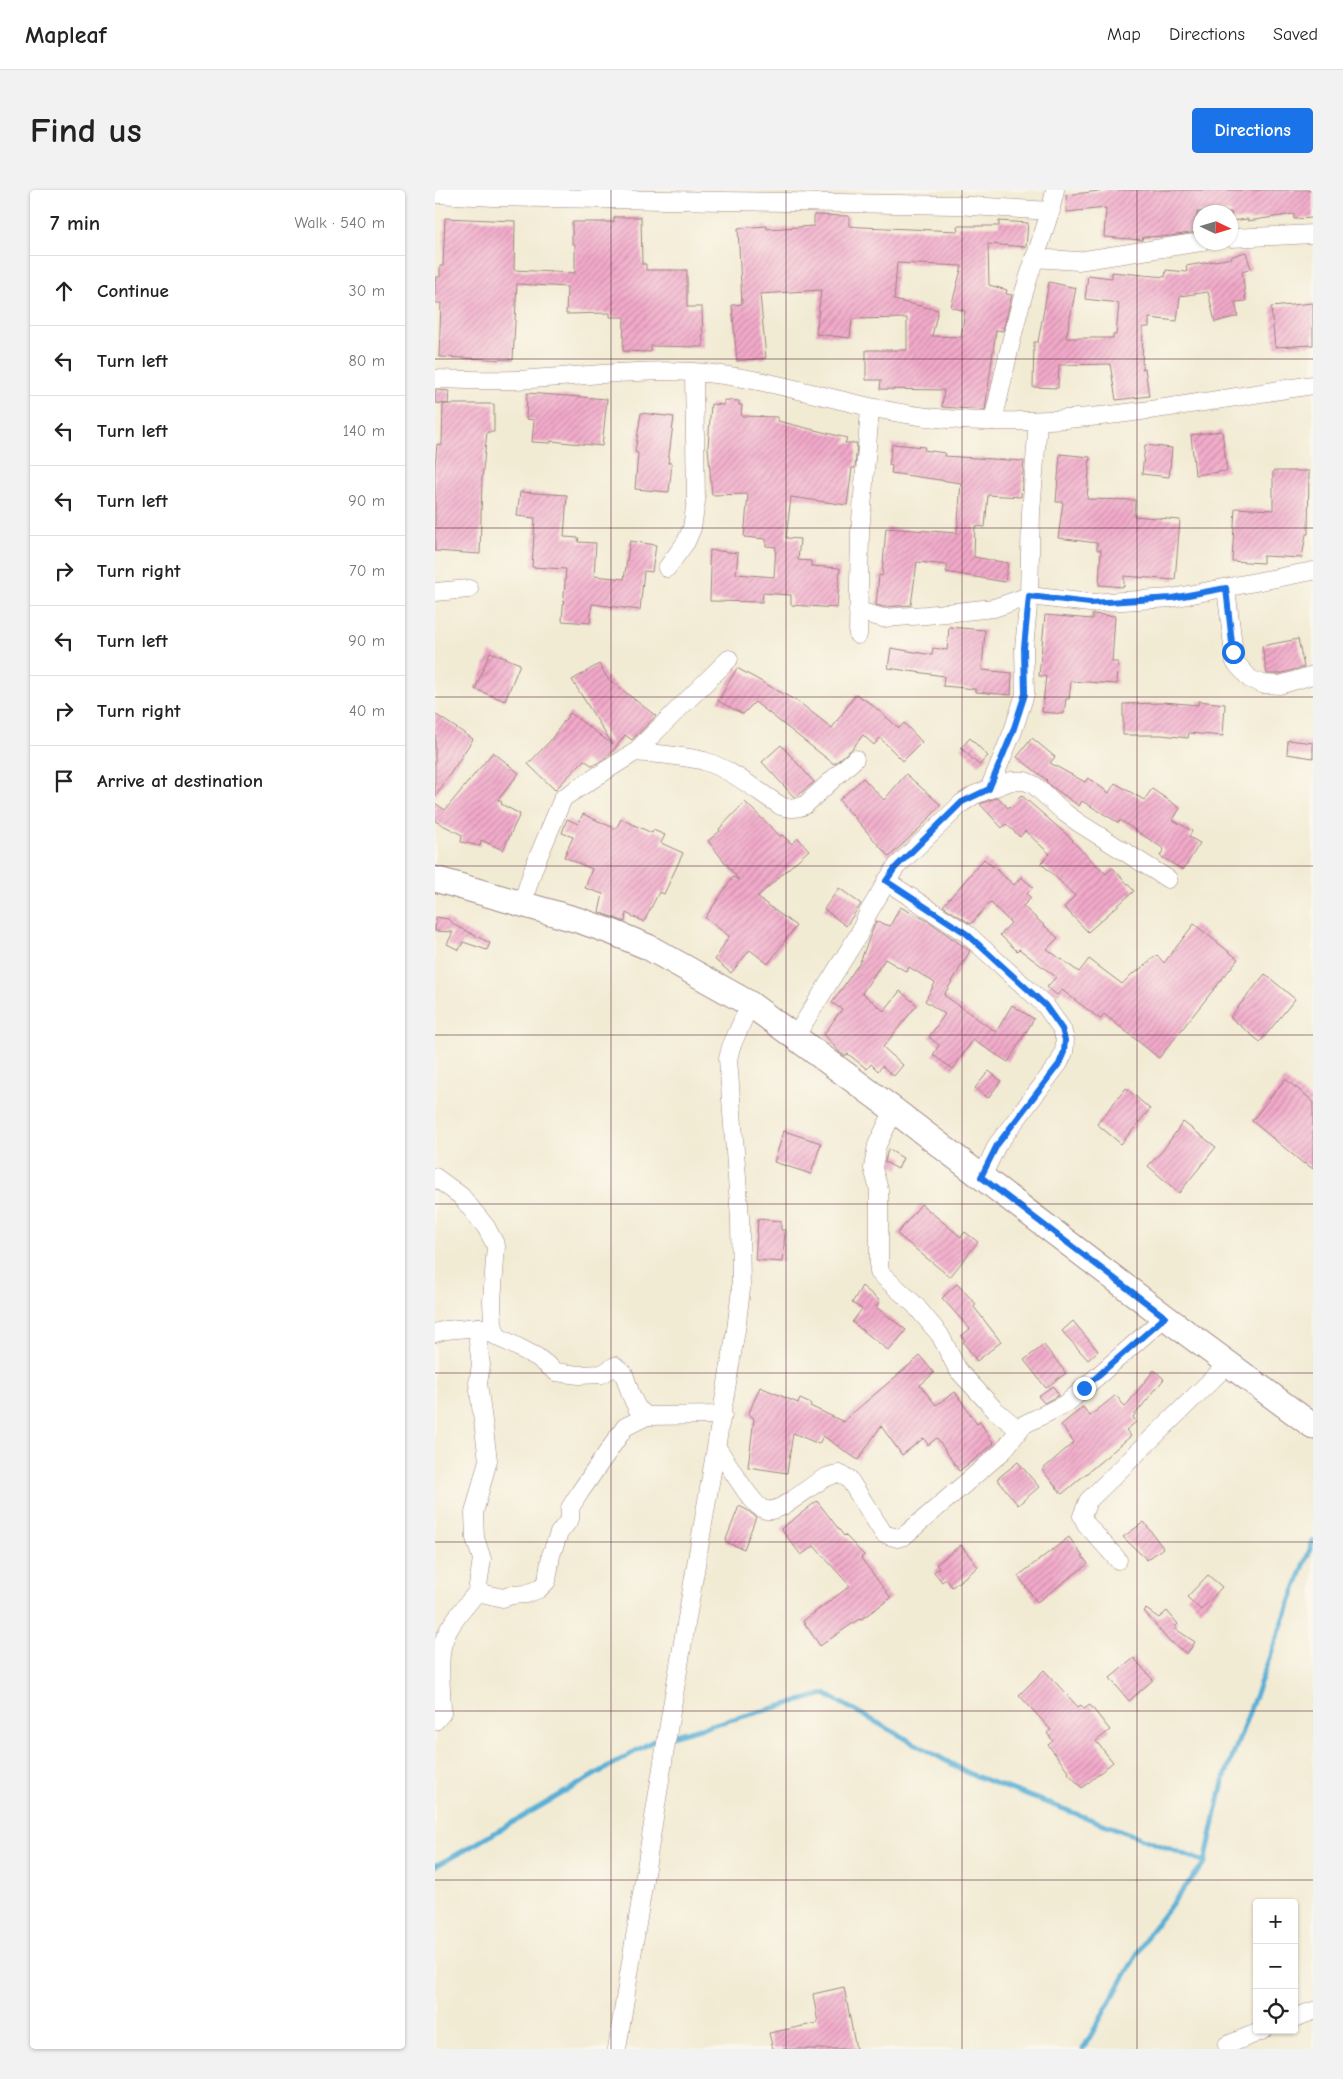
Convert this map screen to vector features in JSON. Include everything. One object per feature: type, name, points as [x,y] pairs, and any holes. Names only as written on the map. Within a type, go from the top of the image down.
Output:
[{"type":"main road","points":[[435,879],[581,921],[648,947],[750,1004],[894,1110],[1165,1317],[1313,1426]]},
{"type":"street","points":[[993,421],[1021,304],[1034,258],[1051,211],[1055,190]]},
{"type":"street","points":[[435,194],[493,198],[955,198],[1051,211]]},
{"type":"street","points":[[1238,238],[1313,234]]},
{"type":"street","points":[[1034,258],[1078,261],[1193,243]]},
{"type":"street","points":[[435,379],[513,380],[651,372],[694,372],[741,378],[787,387],[871,408],[940,418],[1038,422],[1081,419],[1313,385]]},
{"type":"street","points":[[667,568],[686,542],[692,528],[695,501],[694,372]]},
{"type":"street","points":[[858,635],[860,533],[871,408]]},
{"type":"street","points":[[989,789],[1013,731],[1025,694],[1024,648],[1029,596],[1031,512],[1038,422]]},
{"type":"street","points":[[859,611],[883,618],[994,608],[1029,596],[1068,601],[1099,602],[1172,598],[1313,571]]},
{"type":"street","points":[[1226,588],[1235,662],[1250,679],[1263,684],[1280,684],[1313,675]]},
{"type":"street","points":[[435,592],[469,589]]},
{"type":"street","points":[[522,904],[534,867],[563,798],[635,752],[729,659]]},
{"type":"street","points":[[635,752],[683,757],[705,762],[722,769],[781,806],[789,808],[798,808],[805,805],[855,759]]},
{"type":"street","points":[[795,1037],[859,934],[868,912],[886,881],[901,861],[962,802],[989,789],[1011,781],[1025,781],[1034,785],[1065,813],[1168,879]]},
{"type":"street","points":[[886,881],[967,934],[1045,1005],[1062,1029],[1065,1040],[1064,1052],[1059,1064],[997,1145],[981,1177]]},
{"type":"street","points":[[617,2049],[665,1748],[736,1330],[741,1289],[740,1218],[727,1059],[750,1004]]},
{"type":"street","points":[[894,1110],[877,1145],[873,1168],[879,1190],[879,1272],[915,1305],[940,1335],[958,1370],[995,1410],[1018,1429]]},
{"type":"street","points":[[435,1177],[461,1196],[486,1227],[496,1246],[492,1301],[493,1324],[496,1335]]},
{"type":"street","points":[[717,1448],[751,1498],[762,1509],[770,1511],[830,1476],[840,1474],[849,1479],[884,1534],[897,1538],[904,1536],[1003,1452],[1018,1429],[1067,1402],[1165,1317]]},
{"type":"street","points":[[435,1333],[479,1327],[537,1357],[556,1372],[579,1375],[602,1374],[615,1366],[624,1374],[637,1408],[647,1416]]},
{"type":"street","points":[[435,1721],[442,1713],[442,1648],[448,1632],[464,1606],[477,1592],[482,1559],[475,1538],[474,1513],[489,1460],[478,1383],[481,1365],[478,1342],[479,1327]]},
{"type":"street","points":[[1118,1560],[1086,1524],[1081,1516],[1084,1508],[1088,1501],[1132,1456],[1229,1363]]},
{"type":"street","points":[[477,1592],[503,1598],[511,1595],[526,1594],[539,1589],[547,1581],[551,1555],[559,1533],[570,1519],[570,1508],[625,1427],[647,1416],[723,1415]]},
{"type":"street","points":[[1298,2017],[1313,2011]]},
{"type":"street","points":[[1227,2045],[1254,2034]]},
{"type":"building","points":[[1108,190],[1313,190],[1313,218],[1294,219],[1294,214],[1248,221],[1248,219],[1238,220],[1238,205],[1193,205],[1193,233],[1143,237],[1142,240],[1104,237],[1106,208],[1067,212],[1066,195]]},
{"type":"building","points":[[814,215],[849,216],[849,226],[958,231],[957,226],[999,226],[999,221],[1028,223],[1026,247],[988,244],[989,285],[1007,290],[1006,294],[1012,295],[1003,331],[996,330],[985,410],[942,407],[944,390],[880,389],[881,380],[866,380],[866,350],[907,350],[907,318],[852,319],[850,338],[816,334],[821,290],[760,294],[766,358],[737,361],[732,305],[742,304],[738,228],[767,226],[767,229],[814,226]],"holes":[[[897,263],[962,266],[951,307],[965,311],[961,337],[932,336],[938,310],[894,300]]]},
{"type":"building","points":[[614,217],[641,217],[642,264],[646,264],[646,270],[687,270],[687,307],[702,307],[703,347],[651,346],[651,352],[623,351],[624,317],[610,317],[610,313],[566,314],[567,287],[517,284],[513,360],[439,357],[441,303],[435,303],[435,277],[440,277],[440,266],[443,266],[445,218],[515,221],[514,270],[575,273],[575,244],[572,244],[572,222],[614,222]]},
{"type":"building","points":[[1246,252],[1251,269],[1242,272],[1246,301],[1235,302],[1238,316],[1215,322],[1208,292],[1180,296],[1177,321],[1149,318],[1149,327],[1143,327],[1142,369],[1145,368],[1149,396],[1116,400],[1110,364],[1059,365],[1058,388],[1033,387],[1034,342],[1038,342],[1049,282],[1076,288],[1066,338],[1113,338],[1113,335],[1116,335],[1119,303],[1085,299],[1088,275],[1112,278],[1112,272],[1165,277],[1166,270],[1187,272],[1186,266],[1232,258],[1232,256]]},
{"type":"building","points":[[1313,303],[1313,345],[1275,347],[1271,307]]},
{"type":"building","points":[[435,390],[449,391],[448,404],[435,403]]},
{"type":"building","points":[[527,393],[607,399],[602,446],[551,441],[551,443],[532,442],[534,420],[526,419]]},
{"type":"building","points":[[724,400],[739,401],[739,405],[742,405],[741,416],[778,417],[778,421],[847,438],[845,443],[857,443],[855,468],[852,468],[847,505],[791,497],[786,538],[800,539],[798,560],[811,561],[811,566],[840,568],[837,608],[791,605],[791,595],[763,593],[762,602],[710,601],[710,550],[738,553],[736,574],[774,577],[776,547],[766,546],[766,539],[744,537],[748,494],[712,495],[708,447],[711,404],[724,405]]},
{"type":"building","points":[[443,404],[494,404],[494,432],[487,432],[482,479],[480,554],[435,551],[435,466],[437,444],[442,445]]},
{"type":"building","points":[[641,413],[674,417],[668,463],[672,463],[669,492],[635,489],[638,453],[635,452]]},
{"type":"building","points":[[1222,431],[1227,471],[1195,475],[1191,435]]},
{"type":"building","points":[[892,444],[925,447],[924,450],[945,453],[944,456],[1024,461],[1021,497],[988,495],[985,527],[975,526],[974,557],[1008,563],[1005,582],[946,572],[948,565],[917,562],[911,605],[884,607],[876,605],[879,575],[882,576],[886,528],[957,533],[961,483],[891,473],[892,465],[889,465]]},
{"type":"building","points":[[1145,445],[1172,448],[1169,477],[1142,474]]},
{"type":"building","points":[[1060,454],[1090,457],[1087,499],[1135,500],[1134,516],[1180,520],[1175,580],[1124,576],[1124,587],[1099,585],[1101,550],[1097,550],[1097,543],[1058,538],[1063,502],[1056,502]]},
{"type":"building","points":[[1273,471],[1309,471],[1308,534],[1306,534],[1302,558],[1263,556],[1263,563],[1232,561],[1235,508],[1273,510]]},
{"type":"building","points":[[520,492],[567,495],[564,537],[579,538],[578,542],[596,543],[594,576],[624,579],[630,541],[656,545],[652,572],[644,571],[640,610],[592,604],[590,623],[562,621],[566,569],[532,567],[535,518],[517,516]]},
{"type":"building","points":[[1092,614],[1115,616],[1112,662],[1118,662],[1117,684],[1071,681],[1069,699],[1066,699],[1064,714],[1042,712],[1046,676],[1039,676],[1045,615],[1092,619]]},
{"type":"building","points":[[949,627],[985,630],[982,670],[1012,673],[1011,695],[975,692],[975,689],[943,686],[944,676],[888,668],[891,648],[932,655],[933,648],[947,650]]},
{"type":"building","points":[[1298,639],[1304,667],[1279,674],[1267,674],[1262,646]]},
{"type":"building","points":[[490,652],[520,664],[505,701],[475,689]]},
{"type":"building","points":[[599,664],[608,679],[656,716],[632,740],[625,735],[610,755],[593,766],[584,760],[555,790],[528,764],[550,741],[570,713],[612,744],[572,680]]},
{"type":"building","points":[[737,668],[800,703],[832,728],[856,694],[899,728],[904,723],[922,742],[903,761],[880,738],[874,745],[863,735],[852,749],[834,764],[755,702],[743,714],[718,701]]},
{"type":"building","points":[[1198,701],[1225,704],[1223,736],[1189,733],[1188,738],[1162,735],[1123,735],[1123,704],[1164,702],[1198,705]]},
{"type":"building","points":[[435,714],[473,739],[435,797]]},
{"type":"building","points":[[970,738],[988,756],[979,765],[961,748]]},
{"type":"building","points":[[1032,738],[1055,757],[1050,763],[1085,782],[1088,778],[1109,793],[1115,783],[1144,800],[1152,789],[1180,808],[1173,820],[1192,831],[1189,837],[1200,843],[1183,870],[1160,856],[1164,849],[1120,820],[1119,823],[1082,801],[1079,806],[1051,786],[1047,780],[1017,757]]},
{"type":"building","points":[[1288,740],[1313,743],[1313,758],[1287,754]]},
{"type":"building","points":[[781,745],[814,782],[796,797],[762,762]]},
{"type":"building","points":[[493,752],[519,773],[498,800],[502,802],[501,804],[520,814],[503,850],[481,840],[480,846],[461,842],[462,835],[435,821],[435,803],[445,810]]},
{"type":"building","points":[[906,774],[941,805],[889,857],[839,800],[863,778],[884,800]]},
{"type":"building","points":[[1021,795],[1073,840],[1106,874],[1113,868],[1134,891],[1088,932],[1064,907],[1075,896],[1041,863],[1050,854],[1025,831],[1020,837],[1006,824],[1002,828],[980,804],[998,797],[1008,808]]},
{"type":"building","points":[[745,802],[780,836],[782,835],[792,844],[798,838],[809,850],[757,897],[796,926],[768,964],[750,950],[731,973],[715,960],[729,936],[705,918],[733,877],[739,880],[708,841],[720,831],[719,829]]},
{"type":"building","points":[[583,814],[616,829],[621,819],[652,833],[653,830],[665,835],[661,843],[683,853],[664,894],[659,892],[644,922],[626,913],[625,922],[599,912],[603,894],[585,888],[592,869],[564,857],[573,837],[562,833],[567,819],[578,824]]},
{"type":"building","points":[[984,859],[1014,885],[1021,877],[1033,887],[1027,894],[1031,898],[1023,906],[1058,938],[1047,949],[1079,972],[1089,959],[1122,984],[1157,955],[1164,963],[1194,924],[1238,959],[1159,1058],[1104,1014],[1100,1019],[1062,990],[1057,995],[1047,987],[1056,977],[1019,949],[1017,951],[1000,935],[1011,923],[990,902],[971,924],[943,906]]},
{"type":"building","points":[[839,888],[861,904],[846,926],[824,909]]},
{"type":"building","points":[[900,907],[930,922],[970,951],[944,995],[996,1032],[1012,1005],[1034,1019],[1008,1062],[973,1040],[953,1069],[933,1055],[939,1045],[929,1037],[945,1014],[925,1001],[935,983],[909,967],[907,972],[885,959],[862,993],[884,1011],[900,991],[917,1005],[883,1047],[903,1065],[894,1076],[882,1066],[878,1071],[871,1064],[867,1069],[848,1054],[845,1056],[839,1052],[824,1034],[842,1009],[832,1003],[860,962],[876,921],[890,926]]},
{"type":"building","points":[[436,917],[448,919],[456,926],[490,943],[487,950],[463,942],[459,950],[447,944],[453,932],[435,931]]},
{"type":"building","points":[[1265,974],[1295,999],[1260,1042],[1230,1017]]},
{"type":"building","points":[[989,1071],[1001,1081],[988,1098],[975,1088]]},
{"type":"building","points":[[1285,1079],[1313,1101],[1313,1169],[1304,1164],[1252,1121]]},
{"type":"building","points":[[1126,1088],[1150,1109],[1121,1144],[1097,1124]]},
{"type":"building","points":[[1183,1122],[1216,1147],[1179,1193],[1148,1166],[1163,1150]]},
{"type":"building","points":[[784,1131],[821,1143],[811,1174],[774,1162]]},
{"type":"building","points":[[888,1149],[903,1158],[898,1169],[885,1162]]},
{"type":"building","points":[[921,1204],[961,1237],[965,1232],[978,1242],[950,1277],[897,1234]]},
{"type":"building","points":[[758,1219],[781,1221],[781,1230],[785,1230],[783,1262],[755,1260]]},
{"type":"building","points":[[957,1284],[976,1304],[974,1307],[1001,1342],[977,1361],[963,1342],[965,1341],[961,1336],[970,1329],[942,1298]]},
{"type":"building","points":[[862,1286],[880,1301],[876,1307],[906,1330],[889,1351],[852,1322],[862,1309],[852,1303]]},
{"type":"building","points":[[1073,1321],[1098,1351],[1088,1360],[1062,1331]]},
{"type":"building","points":[[1044,1345],[1066,1373],[1046,1388],[1024,1360]]},
{"type":"building","points":[[920,1356],[934,1373],[920,1385],[936,1405],[955,1392],[977,1424],[980,1422],[994,1444],[959,1471],[937,1438],[928,1445],[924,1438],[902,1455],[881,1426],[858,1460],[823,1436],[819,1444],[793,1433],[787,1473],[748,1467],[754,1418],[748,1415],[760,1387],[798,1403],[800,1399],[811,1404],[810,1406],[844,1422]]},
{"type":"building","points":[[1154,1370],[1164,1379],[1133,1417],[1136,1422],[1126,1430],[1131,1436],[1062,1494],[1042,1470],[1074,1442],[1061,1425],[1083,1407],[1090,1416],[1116,1395],[1125,1407]]},
{"type":"building","points":[[1053,1386],[1059,1395],[1044,1403],[1038,1396]]},
{"type":"building","points":[[1018,1462],[1039,1487],[1018,1505],[997,1479]]},
{"type":"building","points":[[817,1501],[844,1536],[864,1555],[861,1558],[891,1598],[820,1646],[803,1621],[850,1586],[814,1546],[801,1555],[781,1529]]},
{"type":"building","points":[[739,1506],[756,1517],[744,1549],[725,1542]]},
{"type":"building","points":[[1144,1522],[1163,1548],[1147,1560],[1123,1537]]},
{"type":"building","points":[[1069,1537],[1088,1564],[1037,1602],[1018,1576]]},
{"type":"building","points":[[961,1545],[978,1567],[952,1587],[946,1579],[942,1582],[934,1572],[939,1568],[936,1564]]},
{"type":"building","points":[[1208,1575],[1222,1587],[1201,1610],[1187,1597]]},
{"type":"building","points":[[1146,1609],[1159,1618],[1167,1611],[1178,1624],[1174,1628],[1195,1642],[1187,1654],[1167,1639],[1144,1611]]},
{"type":"building","points":[[1134,1658],[1153,1680],[1129,1701],[1110,1678]]},
{"type":"building","points":[[1044,1670],[1078,1707],[1081,1705],[1084,1709],[1090,1705],[1110,1730],[1096,1741],[1113,1762],[1082,1788],[1068,1773],[1048,1745],[1053,1741],[1047,1733],[1051,1730],[1019,1695]]},
{"type":"building","points":[[844,1987],[856,2049],[773,2049],[769,2033],[818,2023],[813,1994]]},
{"type":"waterway","points":[[1083,2049],[1149,1933],[1205,1862],[1223,1782],[1313,1541]]},
{"type":"waterway","points":[[671,1736],[825,1694],[970,1774],[1205,1862]]},
{"type":"waterway","points":[[435,1866],[653,1741],[663,1738]]},
{"type":"route","points":[[1084,1388],[1165,1317],[981,1177],[997,1145],[1059,1064],[1064,1052],[1065,1040],[1062,1029],[1045,1005],[957,925],[886,881],[907,854],[962,802],[989,789],[1013,731],[1025,694],[1024,648],[1029,596],[1090,603],[1172,598],[1226,588],[1233,652]]}]
